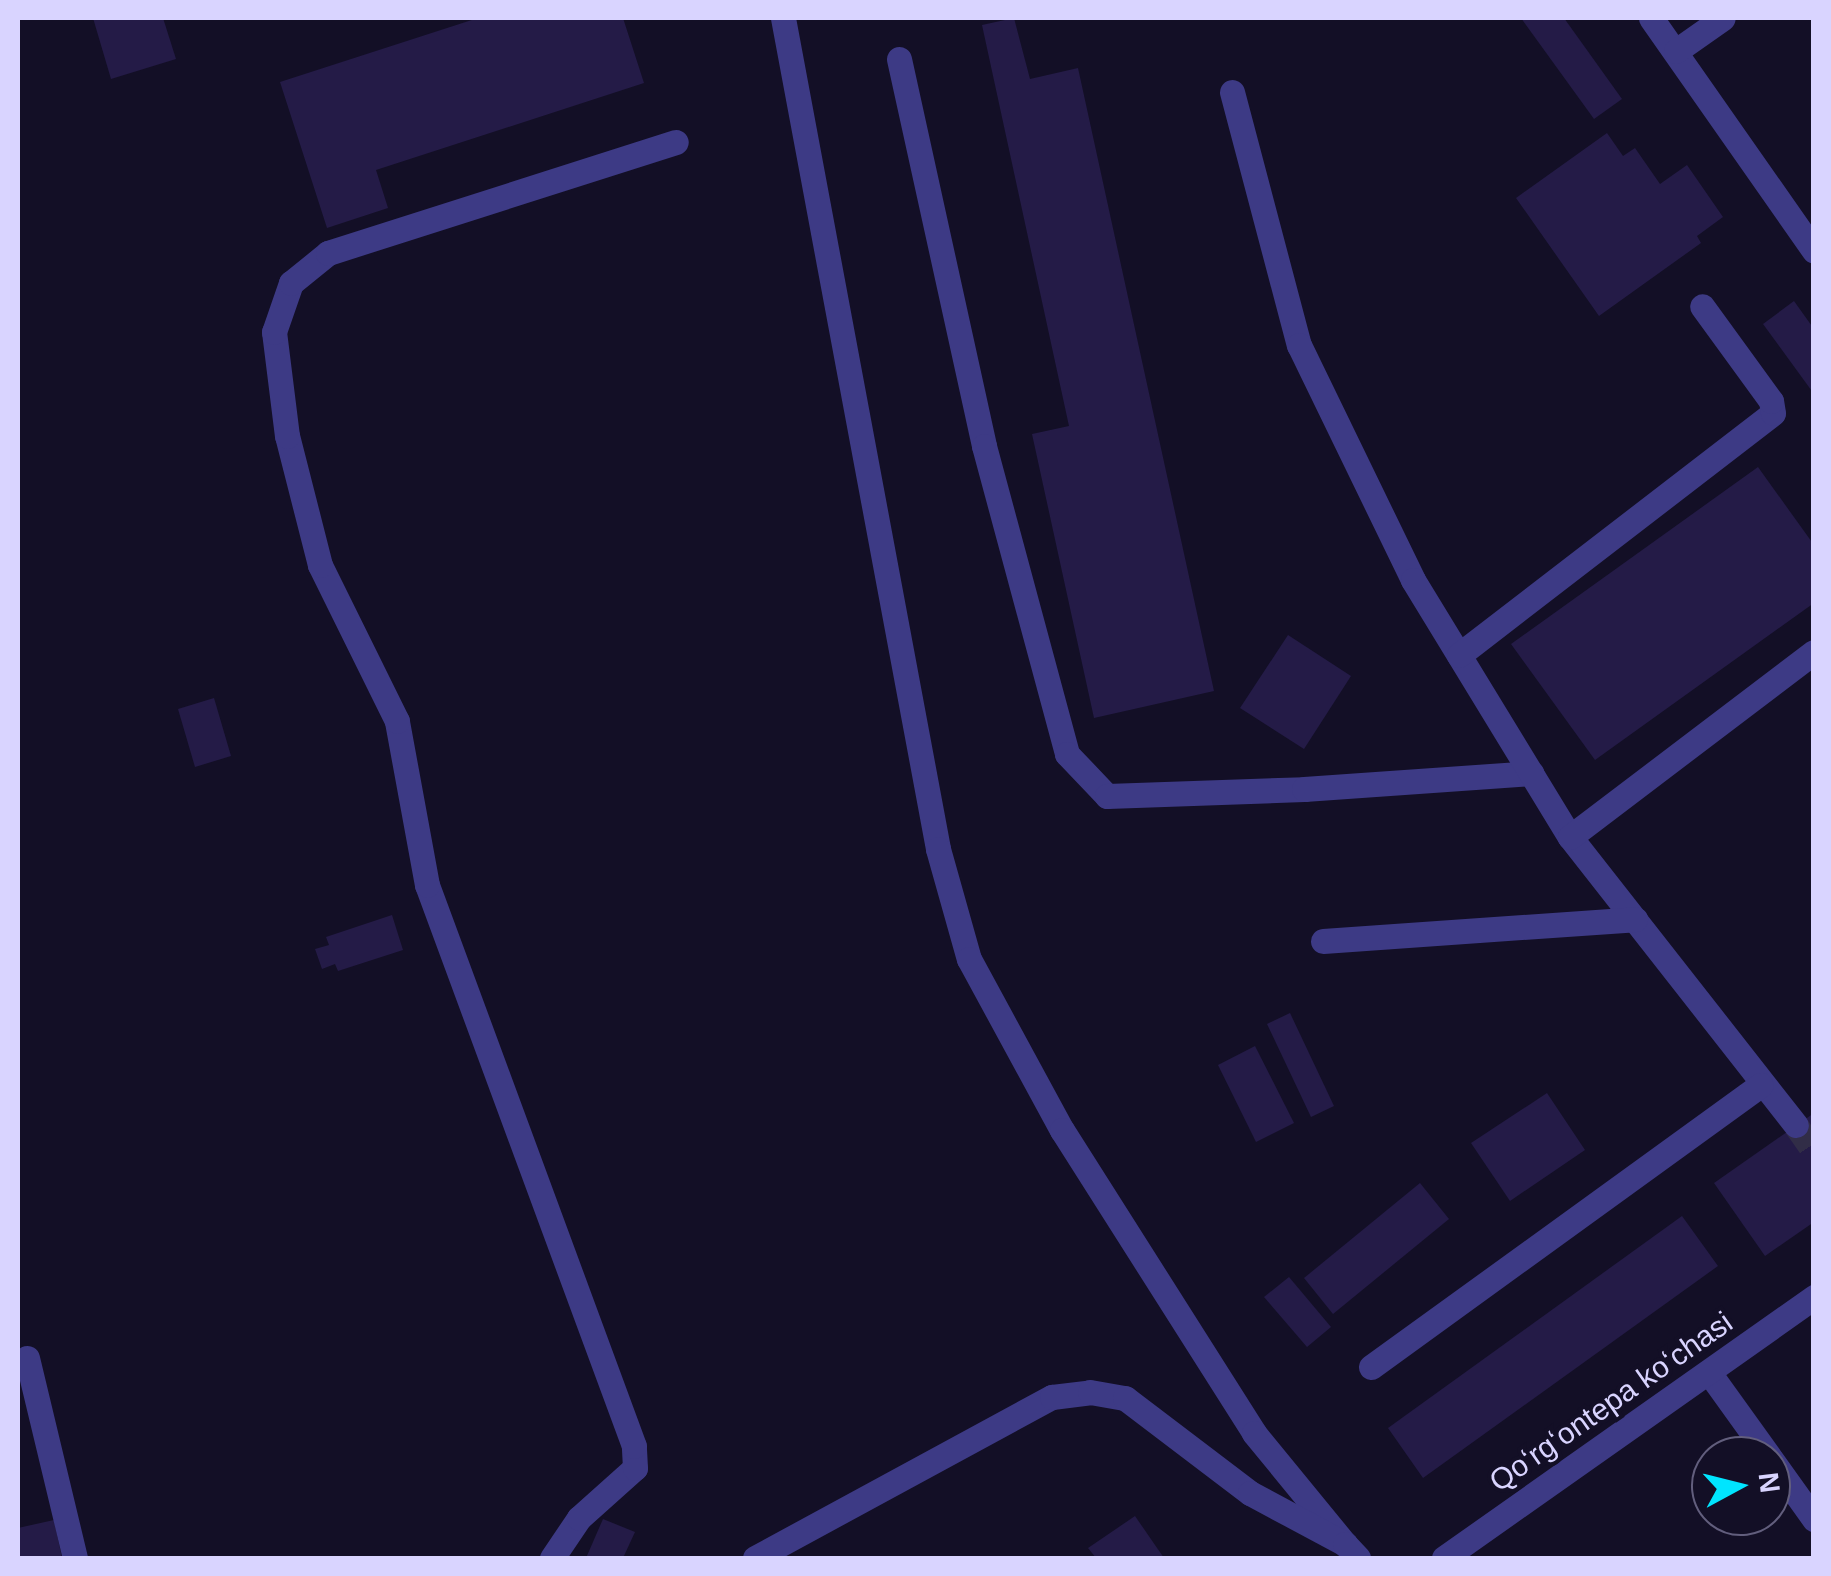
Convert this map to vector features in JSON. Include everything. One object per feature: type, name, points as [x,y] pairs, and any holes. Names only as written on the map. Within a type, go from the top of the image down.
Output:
[{"type":"street","points":[[783,18],[938,849],[968,959],[1062,1130],[1254,1432],[1352,1551]]},
{"type":"street","points":[[1651,18],[1810,238]]},
{"type":"street","points":[[1676,51],[1723,18]]},
{"type":"street","points":[[898,58],[984,446],[1067,754],[1107,796],[1304,789],[1531,773]]},
{"type":"street","points":[[1232,92],[1299,345],[1412,580],[1570,837],[1796,1126]]},
{"type":"street","points":[[552,1558],[579,1518],[636,1468],[634,1446],[427,885],[396,721],[320,565],[287,436],[274,332],[291,283],[328,253],[676,142]]},
{"type":"street","points":[[1459,655],[1773,413],[1771,401],[1702,306]]},
{"type":"street","points":[[1570,837],[1814,652]]},
{"type":"street","points":[[1322,941],[1635,919]]},
{"type":"street","points":[[1372,1368],[1761,1085]]},
{"type":"street","name":"Qoʻrgʻontepa koʻchasi","points":[[1444,1558],[1814,1297]]},
{"type":"street","points":[[27,1358],[76,1558]]},
{"type":"street","points":[[1710,1374],[1755,1436]]},
{"type":"street","points":[[755,1558],[1052,1397],[1090,1392],[1125,1398],[1250,1494],[1352,1551]]},
{"type":"street","points":[[1791,1487],[1814,1519]]},
{"type":"building","points":[[93,18],[163,18],[176,59],[111,79]]},
{"type":"building","points":[[478,18],[623,18],[644,83],[376,170],[388,208],[327,228],[280,82]]},
{"type":"building","points":[[1014,18],[1030,79],[1078,68],[1214,691],[1094,718],[1032,434],[1069,426],[982,25]]},
{"type":"building","points":[[1521,18],[1564,18],[1622,99],[1594,119]]},
{"type":"building","points":[[1607,133],[1623,156],[1635,148],[1660,184],[1687,165],[1723,217],[1697,236],[1701,243],[1599,316],[1516,198]]},
{"type":"building","points":[[1794,301],[1814,329],[1814,394],[1763,324]]},
{"type":"building","points":[[1758,467],[1814,545],[1814,603],[1595,760],[1511,644]]},
{"type":"building","points":[[1288,635],[1351,676],[1304,749],[1240,708]]},
{"type":"building","points":[[214,698],[231,756],[195,767],[178,709]]},
{"type":"building","points":[[392,915],[403,950],[338,971],[335,964],[322,969],[315,949],[329,945],[326,937]]},
{"type":"building","points":[[1290,1013],[1334,1106],[1311,1117],[1267,1024]]},
{"type":"building","points":[[1255,1046],[1294,1123],[1256,1142],[1218,1065]]},
{"type":"building","points":[[1547,1093],[1585,1150],[1510,1201],[1471,1143]]},
{"type":"building","points":[[1814,1113],[1814,1222],[1765,1256],[1714,1183]]},
{"type":"building","points":[[1420,1183],[1449,1219],[1333,1314],[1304,1278]]},
{"type":"building","points":[[1682,1216],[1718,1266],[1423,1478],[1388,1428]]},
{"type":"building","points":[[1289,1277],[1331,1327],[1307,1347],[1264,1297]]},
{"type":"building","points":[[1135,1516],[1164,1558],[1096,1558],[1088,1548]]},
{"type":"building","points":[[603,1519],[635,1532],[623,1558],[586,1558]]},
{"type":"building","points":[[54,1520],[62,1558],[18,1558],[18,1528]]},
{"type":"tunnel","points":[[1796,1125],[1814,1151]]}]
